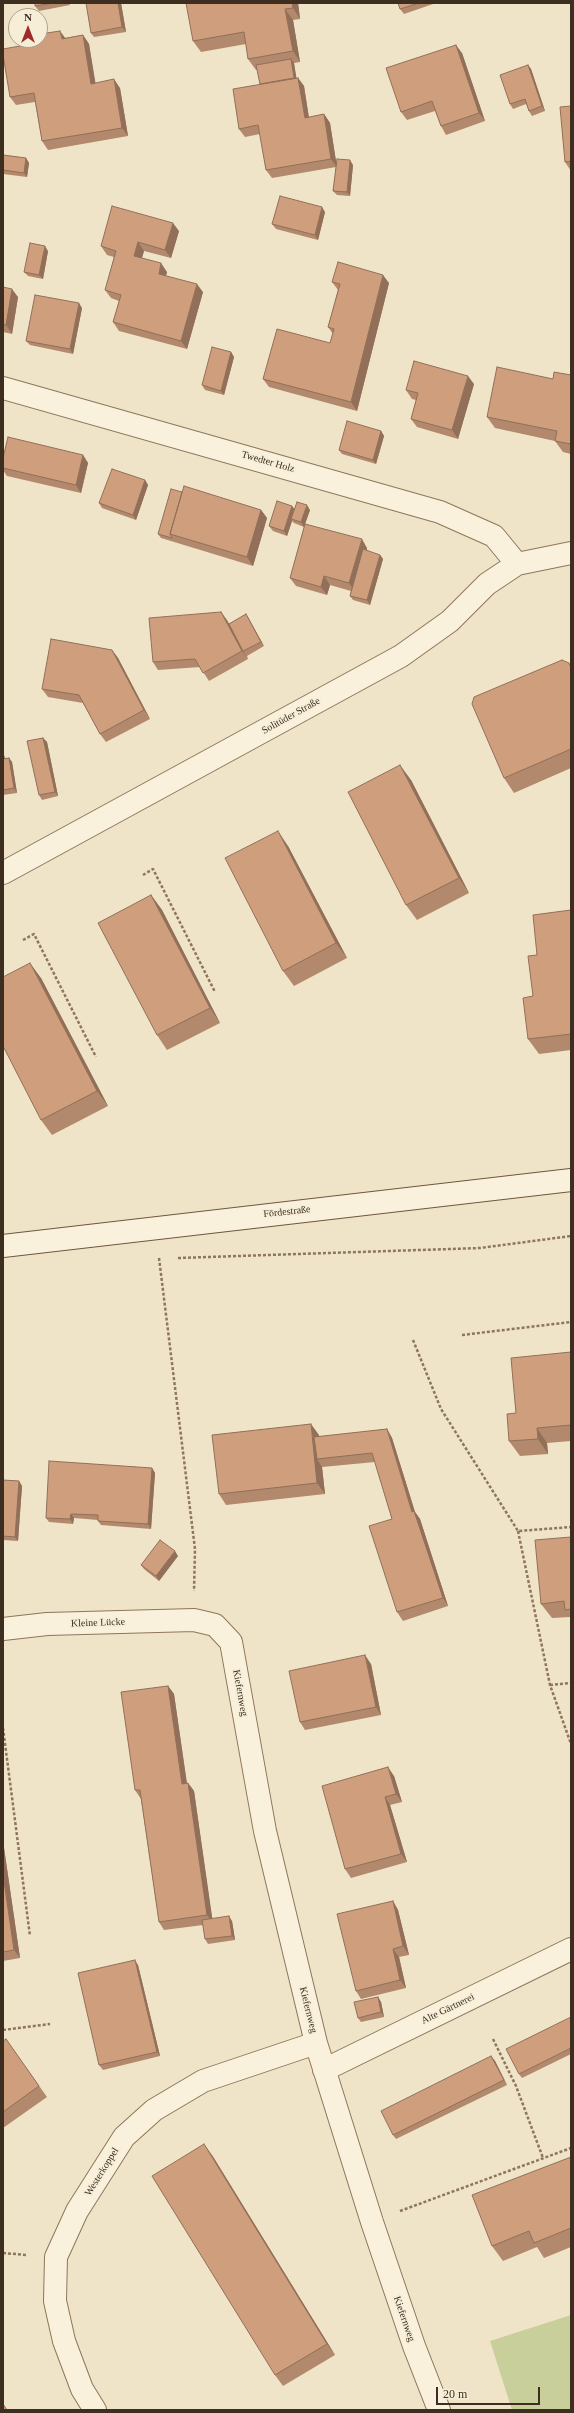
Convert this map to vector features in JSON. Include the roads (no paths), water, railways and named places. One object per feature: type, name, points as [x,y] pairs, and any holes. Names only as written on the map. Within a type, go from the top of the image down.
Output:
[{"type":"street","name":"Twedter Holz","points":[[3,388],[440,512],[494,536],[517,564]]},
{"type":"street","name":"Solitüder Straße","points":[[3,873],[401,656],[450,621],[487,584],[517,564],[571,553]]},
{"type":"street","name":"Fördestraße","points":[[3,1246],[156,1227],[571,1180]]},
{"type":"street","name":"Kleine Lücke","points":[[3,1629],[47,1624],[194,1620]]},
{"type":"street","name":"Kiefernweg","points":[[194,1620],[215,1625],[231,1642],[265,1831],[316,2044],[372,2222],[414,2346],[439,2410]]},
{"type":"street","name":"Alte Gärtnerei","points":[[324,2070],[571,1949]]},
{"type":"street","name":"Westerkoppel","points":[[95,2410],[82,2389],[64,2342],[55,2302],[56,2257],[77,2211],[124,2137],[154,2110],[203,2081],[316,2044]]}]
